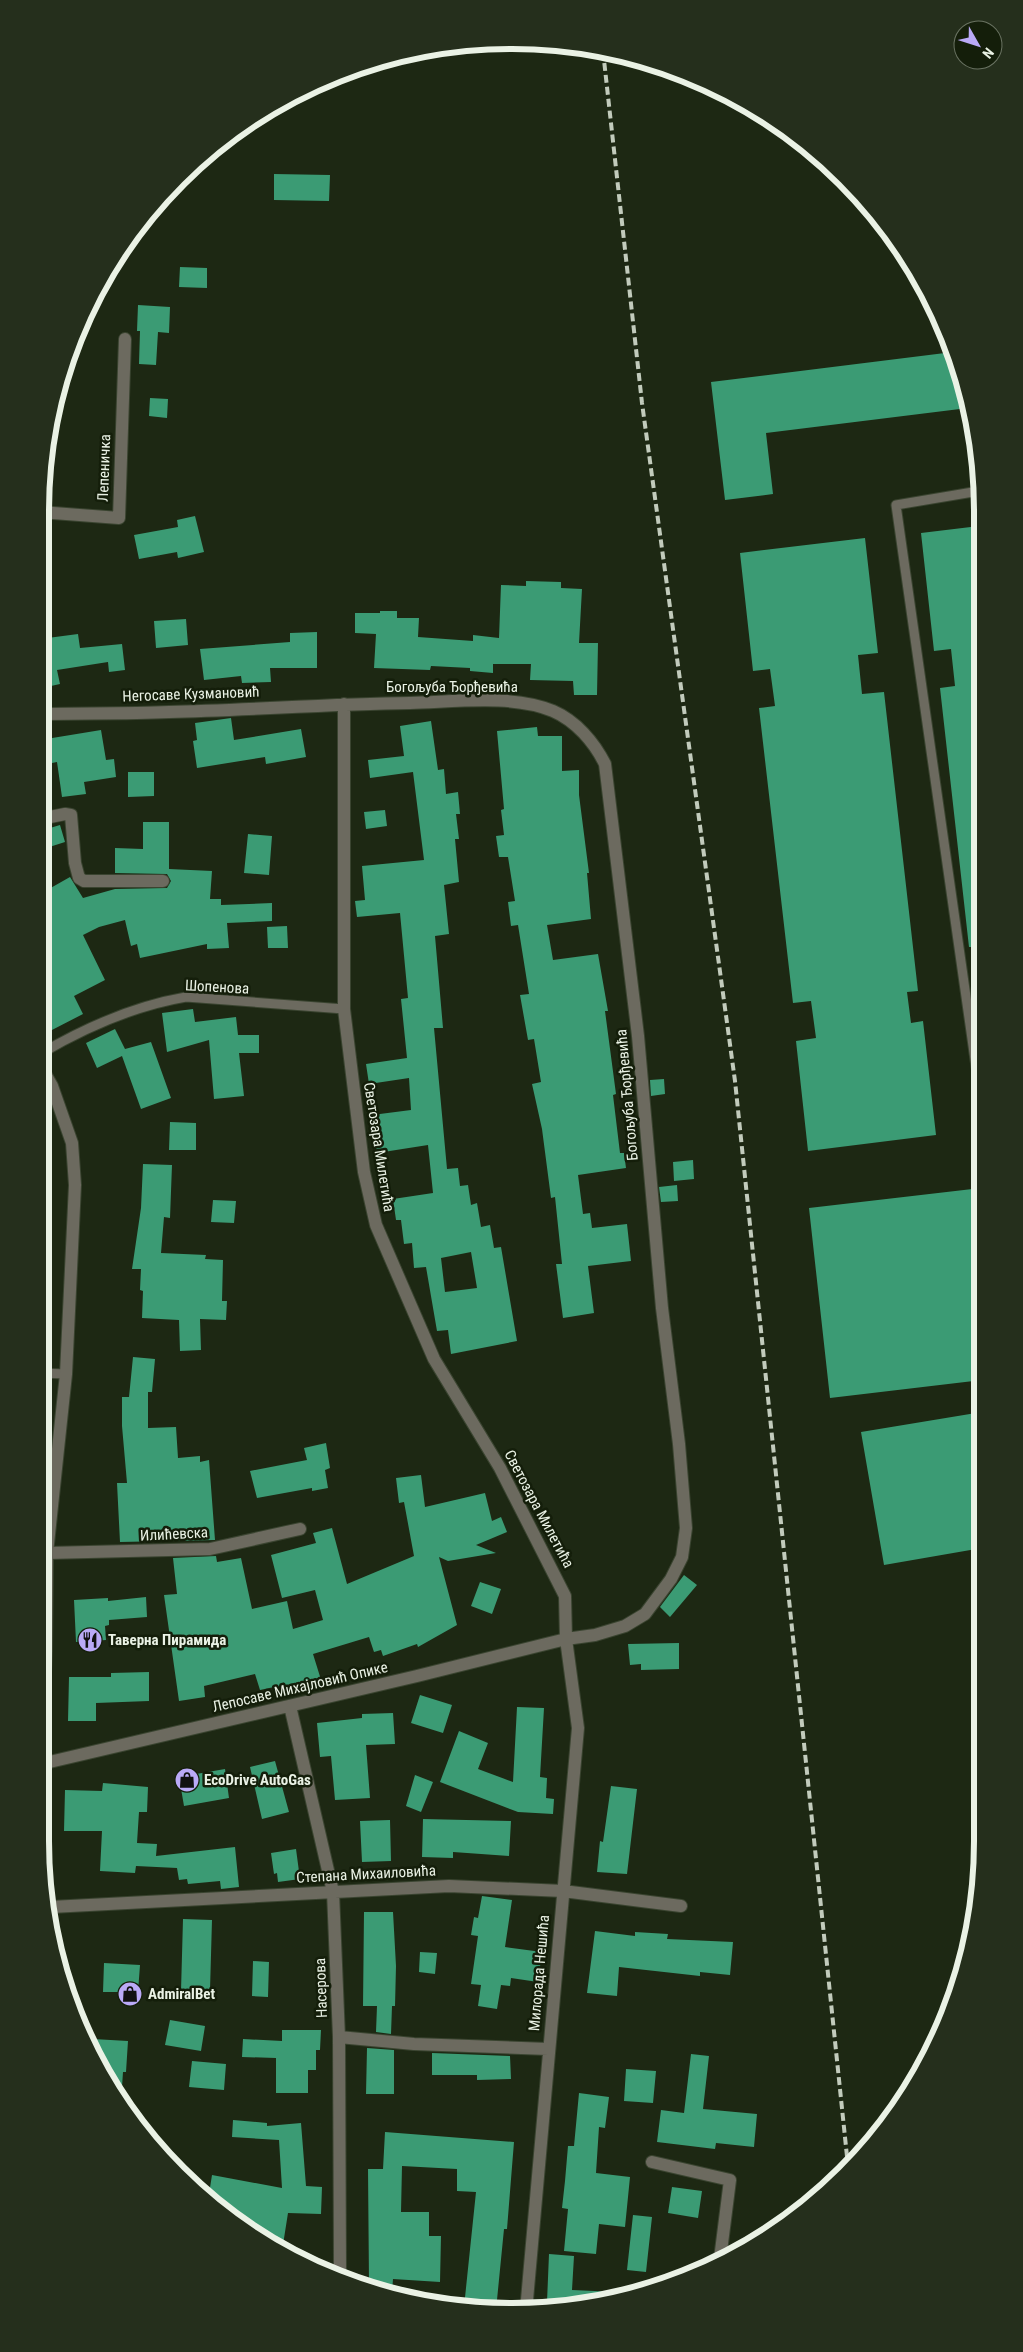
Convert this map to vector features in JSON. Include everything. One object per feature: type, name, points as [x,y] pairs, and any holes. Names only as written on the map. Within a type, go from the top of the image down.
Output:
[{"type":"street","name":"Лепеничка","points":[[49,513],[119,518],[125,339]]},
{"type":"street","name":"Богољуба Ђорђевића","points":[[344,704],[498,701],[528,704],[554,712],[581,730],[597,748],[605,764],[638,1036],[662,1308],[679,1444],[686,1528],[682,1557],[671,1579],[645,1614],[625,1626],[595,1635],[566,1639]]},
{"type":"street","name":"Негосаве Кузмановић","points":[[49,714],[168,712],[344,704]]},
{"type":"street","name":"Светозара Милетића","points":[[344,704],[344,1008],[364,1172],[376,1225],[434,1359],[500,1468],[565,1596],[566,1639]]},
{"type":"street","points":[[49,817],[65,814],[71,815],[75,863],[79,878],[84,881],[163,881]]},
{"type":"street","points":[[49,1081],[72,1143],[75,1185],[66,1374],[49,1534]]},
{"type":"street","name":"Илићевска","points":[[49,1553],[210,1549],[300,1529]]},
{"type":"street","name":"Лепосаве Михајловић Опике","points":[[49,1762],[566,1639]]},
{"type":"street","name":"Милорада Нешића","points":[[527,2303],[578,1728],[566,1639]]},
{"type":"street","name":"Насерова","points":[[290,1706],[333,1892],[339,2037],[340,2270]]},
{"type":"street","name":"Степана Михаиловића","points":[[54,1907],[449,1886],[562,1891],[681,1906]]},
{"type":"street","points":[[339,2037],[414,2044],[548,2049]]},
{"type":"street","points":[[652,2162],[730,2180],[721,2253]]},
{"type":"lane","points":[[973,492],[896,505],[974,1053]]},
{"type":"lane","name":"Шопенова","points":[[49,1049],[116,1015],[159,1002],[186,997],[344,1008]]},
{"type":"lane","points":[[49,1373],[66,1374]]},
{"type":"building","points":[[274,174],[330,175],[329,201],[274,200]]},
{"type":"building","points":[[180,267],[207,268],[207,288],[179,287]]},
{"type":"building","points":[[138,305],[170,307],[169,333],[158,332],[156,365],[139,364],[140,331],[137,331]]},
{"type":"building","points":[[946,353],[962,409],[766,433],[773,494],[725,500],[711,382]]},
{"type":"building","points":[[150,398],[168,399],[167,418],[149,416]]},
{"type":"building","points":[[195,516],[204,552],[178,558],[177,552],[139,559],[134,535],[178,527],[177,520]]},
{"type":"building","points":[[974,527],[974,947],[969,947],[940,688],[955,686],[951,649],[934,651],[921,533]]},
{"type":"building","points":[[865,538],[878,653],[858,655],[862,694],[884,692],[918,991],[907,992],[911,1023],[923,1021],[936,1135],[808,1151],[796,1041],[816,1038],[811,1001],[793,1003],[759,708],[775,706],[770,669],[753,671],[740,553]]},
{"type":"building","points":[[526,581],[561,582],[561,588],[582,589],[579,643],[598,643],[597,695],[574,695],[573,681],[530,680],[531,664],[493,664],[493,673],[470,671],[470,668],[431,666],[430,670],[374,668],[376,634],[355,633],[355,613],[397,611],[397,618],[419,618],[418,637],[473,641],[473,635],[499,638],[501,585],[526,586]]},
{"type":"building","points":[[186,619],[188,645],[156,648],[154,621]]},
{"type":"building","points":[[317,632],[317,668],[270,668],[271,682],[242,683],[241,676],[204,680],[200,649],[290,642],[290,633]]},
{"type":"building","points":[[78,634],[80,648],[122,644],[125,670],[109,672],[108,662],[57,670],[60,684],[49,686],[49,638]]},
{"type":"building","points":[[231,718],[234,740],[301,729],[306,757],[266,764],[265,757],[197,768],[193,741],[197,740],[195,723]]},
{"type":"building","points":[[431,721],[438,770],[444,769],[446,794],[458,792],[460,814],[456,814],[459,839],[455,839],[459,882],[444,885],[449,934],[435,936],[443,1028],[434,1028],[447,1169],[458,1168],[460,1186],[468,1185],[471,1205],[477,1203],[481,1227],[490,1225],[494,1248],[501,1247],[517,1341],[451,1354],[448,1330],[437,1331],[426,1267],[414,1268],[412,1243],[404,1244],[401,1220],[396,1220],[393,1199],[433,1193],[428,1145],[377,1153],[372,1115],[411,1110],[409,1078],[369,1084],[366,1064],[407,1058],[401,999],[408,998],[400,913],[357,917],[355,901],[365,900],[362,866],[424,860],[413,772],[370,778],[368,760],[404,756],[400,726]],"holes":[[[471,1252],[477,1288],[445,1292],[441,1258]]]},
{"type":"building","points":[[537,727],[538,736],[562,736],[562,771],[579,770],[579,795],[589,873],[587,873],[591,919],[547,925],[553,960],[598,954],[608,1011],[605,1011],[616,1094],[613,1095],[620,1153],[624,1153],[626,1168],[578,1175],[583,1214],[590,1213],[592,1228],[627,1224],[631,1261],[588,1266],[594,1313],[563,1318],[556,1264],[562,1264],[555,1197],[551,1198],[542,1129],[532,1084],[541,1082],[534,1039],[528,1040],[520,995],[529,994],[518,925],[511,926],[508,902],[515,901],[508,857],[499,857],[496,836],[504,835],[501,810],[504,809],[497,731]]},
{"type":"building","points":[[101,730],[106,760],[114,759],[116,777],[84,782],[86,794],[62,797],[57,762],[49,764],[49,739]]},
{"type":"building","points":[[128,772],[154,772],[154,796],[128,797]]},
{"type":"building","points":[[385,810],[387,826],[366,829],[364,812]]},
{"type":"building","points":[[143,822],[169,822],[169,869],[212,871],[210,899],[221,899],[221,905],[272,903],[272,921],[227,923],[229,948],[207,949],[207,944],[140,958],[137,944],[131,946],[125,920],[99,927],[83,935],[105,980],[74,996],[83,1014],[50,1031],[49,889],[70,877],[83,898],[115,889],[167,888],[171,881],[167,874],[115,873],[115,848],[143,849]]},
{"type":"building","points":[[60,825],[65,842],[49,847],[49,828]]},
{"type":"building","points":[[248,834],[272,836],[269,875],[244,873]]},
{"type":"building","points":[[287,926],[288,948],[268,948],[267,927]]},
{"type":"building","points":[[193,1009],[195,1022],[236,1017],[238,1035],[259,1035],[259,1053],[239,1053],[244,1096],[214,1099],[209,1040],[167,1052],[162,1013]]},
{"type":"building","points":[[115,1029],[125,1049],[151,1042],[171,1098],[141,1109],[122,1056],[97,1068],[86,1043]]},
{"type":"building","points":[[664,1079],[665,1094],[651,1096],[650,1080]]},
{"type":"building","points":[[170,1122],[196,1123],[196,1150],[169,1150]]},
{"type":"building","points":[[693,1160],[694,1179],[674,1181],[673,1162]]},
{"type":"building","points":[[143,1164],[172,1165],[170,1218],[164,1217],[161,1253],[206,1255],[205,1259],[223,1260],[222,1301],[227,1301],[226,1320],[200,1319],[201,1350],[180,1351],[179,1320],[142,1318],[143,1291],[140,1290],[141,1269],[132,1269],[141,1208]]},
{"type":"building","points":[[677,1185],[678,1201],[661,1202],[659,1187]]},
{"type":"building","points":[[974,1189],[974,1381],[830,1398],[809,1208]]},
{"type":"building","points":[[213,1200],[236,1201],[234,1223],[211,1222]]},
{"type":"building","points":[[133,1357],[155,1359],[152,1392],[148,1392],[148,1428],[176,1427],[178,1458],[200,1456],[200,1462],[209,1460],[215,1540],[120,1542],[117,1483],[127,1483],[122,1426],[122,1397],[129,1397]]},
{"type":"building","points":[[974,1413],[974,1549],[884,1565],[861,1432]]},
{"type":"building","points":[[326,1443],[330,1468],[325,1470],[328,1488],[312,1491],[312,1488],[257,1498],[250,1471],[307,1460],[304,1448]]},
{"type":"building","points":[[421,1475],[425,1507],[485,1493],[492,1521],[501,1517],[507,1532],[476,1545],[496,1553],[448,1561],[439,1557],[457,1625],[418,1647],[417,1644],[383,1656],[381,1650],[374,1652],[369,1637],[313,1654],[322,1683],[301,1689],[300,1685],[275,1691],[274,1687],[260,1690],[255,1674],[204,1686],[205,1697],[179,1701],[164,1595],[177,1594],[173,1558],[216,1556],[217,1562],[241,1558],[252,1609],[287,1601],[293,1629],[323,1620],[315,1590],[282,1598],[271,1555],[316,1543],[313,1533],[332,1528],[347,1584],[414,1556],[404,1502],[399,1503],[396,1478]]},
{"type":"building","points":[[684,1575],[697,1585],[670,1617],[660,1607]]},
{"type":"building","points":[[480,1582],[501,1589],[492,1614],[471,1606]]},
{"type":"building","points":[[146,1597],[147,1617],[109,1620],[109,1625],[105,1626],[106,1640],[76,1642],[74,1600],[108,1598],[108,1601]]},
{"type":"building","points":[[679,1643],[679,1669],[641,1670],[641,1664],[630,1665],[628,1644]]},
{"type":"building","points":[[149,1672],[149,1701],[96,1703],[96,1721],[68,1721],[69,1677],[111,1677],[111,1673]]},
{"type":"building","points":[[420,1695],[452,1705],[443,1733],[411,1723]]},
{"type":"building","points":[[517,1707],[544,1708],[540,1777],[547,1778],[546,1798],[554,1799],[553,1814],[518,1812],[440,1782],[459,1731],[488,1743],[478,1769],[513,1782]]},
{"type":"building","points":[[393,1713],[395,1744],[366,1745],[370,1798],[335,1800],[331,1756],[320,1757],[317,1723],[362,1718],[362,1714]]},
{"type":"building","points":[[275,1761],[289,1812],[262,1819],[250,1767]]},
{"type":"building","points":[[225,1769],[229,1798],[184,1806],[179,1777]]},
{"type":"building","points":[[415,1775],[433,1782],[421,1812],[406,1806]]},
{"type":"building","points":[[103,1783],[148,1787],[147,1812],[139,1812],[137,1843],[157,1844],[156,1856],[235,1847],[239,1887],[221,1889],[220,1881],[188,1884],[187,1879],[179,1880],[177,1868],[136,1866],[135,1873],[100,1871],[102,1831],[64,1831],[65,1790],[102,1791]]},
{"type":"building","points":[[611,1786],[637,1789],[627,1874],[597,1872],[600,1841],[603,1842]]},
{"type":"building","points":[[423,1819],[511,1821],[509,1856],[453,1852],[453,1858],[422,1857]]},
{"type":"building","points":[[390,1820],[391,1861],[362,1862],[360,1821]]},
{"type":"building","points":[[296,1849],[300,1879],[278,1882],[277,1873],[274,1874],[271,1853]]},
{"type":"building","points":[[482,1896],[512,1900],[505,1947],[542,1952],[538,1982],[511,1978],[510,1986],[501,1985],[497,2009],[478,2006],[481,1985],[471,1984],[478,1936],[471,1935],[474,1917],[478,1918]]},
{"type":"building","points":[[364,1912],[393,1912],[396,1966],[395,2006],[392,2006],[391,2034],[376,2032],[377,2006],[363,2006]]},
{"type":"building","points":[[183,1919],[212,1920],[210,1990],[181,1991]]},
{"type":"building","points":[[595,1931],[635,1936],[635,1932],[668,1934],[667,1939],[733,1942],[730,1975],[700,1972],[700,1976],[619,1967],[617,1996],[587,1993]]},
{"type":"building","points":[[420,1952],[437,1953],[435,1974],[419,1972]]},
{"type":"building","points":[[253,1961],[269,1962],[268,1997],[252,1996]]},
{"type":"building","points":[[104,1963],[140,1965],[138,1992],[103,1992]]},
{"type":"building","points":[[170,2020],[205,2026],[201,2051],[165,2045]]},
{"type":"building","points":[[282,2030],[321,2030],[320,2050],[316,2050],[316,2070],[308,2070],[308,2093],[276,2093],[276,2058],[242,2057],[243,2039],[282,2041]]},
{"type":"building","points":[[93,2039],[128,2041],[126,2072],[123,2072],[122,2090]]},
{"type":"building","points":[[367,2048],[394,2050],[394,2094],[366,2094]]},
{"type":"building","points":[[432,2053],[510,2056],[511,2079],[477,2080],[477,2075],[432,2075]]},
{"type":"building","points":[[691,2054],[709,2056],[703,2109],[757,2114],[754,2147],[716,2143],[715,2149],[657,2142],[661,2110],[684,2113]]},
{"type":"building","points":[[192,2061],[226,2064],[224,2090],[189,2087]]},
{"type":"building","points":[[626,2069],[656,2071],[653,2103],[624,2101]]},
{"type":"building","points":[[579,2093],[609,2097],[605,2128],[599,2127],[596,2173],[630,2177],[625,2227],[599,2224],[596,2254],[564,2251],[568,2209],[562,2208],[568,2146],[574,2146]]},
{"type":"building","points":[[233,2120],[267,2123],[267,2126],[301,2123],[306,2186],[322,2187],[321,2214],[288,2213],[283,2243],[269,2234],[269,2232],[254,2225],[209,2191],[212,2175],[282,2188],[279,2140],[232,2137]]},
{"type":"building","points":[[385,2132],[514,2142],[507,2229],[504,2229],[497,2303],[465,2300],[476,2192],[457,2191],[457,2169],[402,2166],[401,2212],[429,2212],[429,2236],[441,2236],[440,2282],[393,2279],[392,2287],[369,2281],[368,2169],[383,2169]]},
{"type":"building","points":[[672,2187],[702,2191],[698,2218],[668,2213]]},
{"type":"building","points":[[633,2215],[652,2217],[646,2272],[627,2270]]},
{"type":"building","points":[[549,2254],[574,2256],[572,2290],[611,2292],[572,2299],[547,2301]]},
{"type":"railway","points":[[604,58],[642,403],[735,1081],[847,2159]]},
{"type":"place","name":"Таверна Пирамида","points":[[90,1640]]},
{"type":"place","name":"EcoDrive AutoGas","points":[[187,1780]]},
{"type":"place","name":"AdmiralBet","points":[[130,1994]]}]
